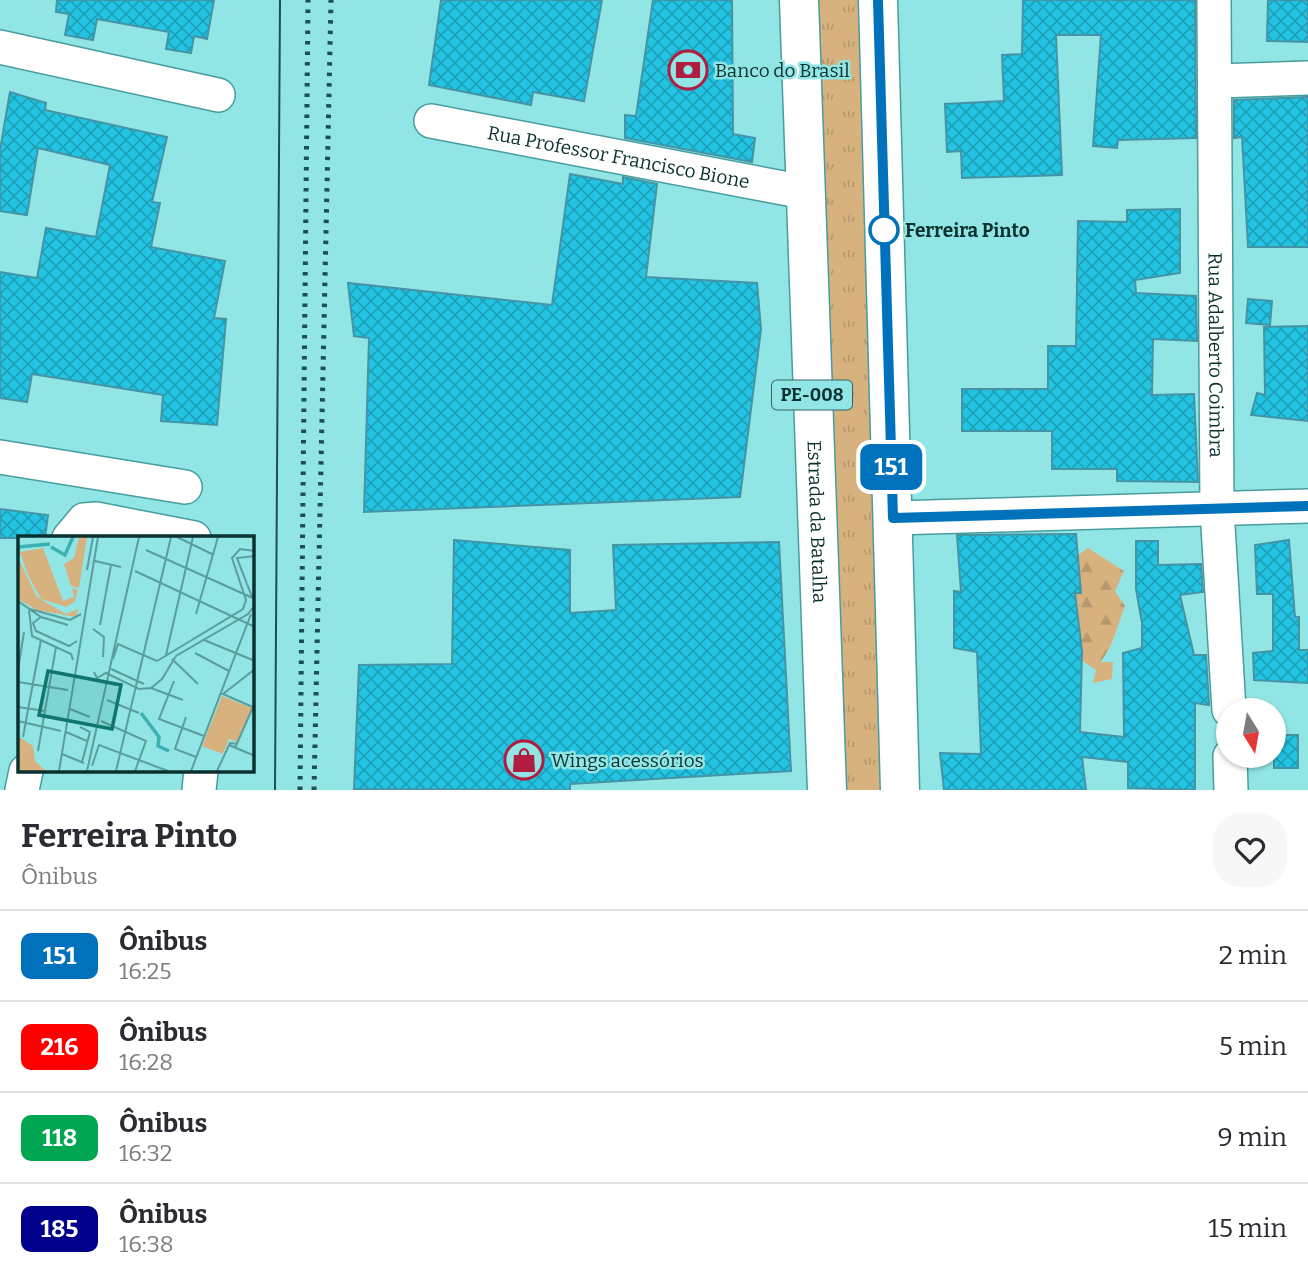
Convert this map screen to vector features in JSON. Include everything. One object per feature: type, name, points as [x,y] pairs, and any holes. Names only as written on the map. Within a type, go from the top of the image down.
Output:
[{"type":"highway","name":"Estrada da Batalha","points":[[799,0],[827,790]]},
{"type":"highway","points":[[878,0],[900,790]]},
{"type":"street","name":"Rua Adalberto Coimbra","points":[[1214,0],[1217,509],[1228,698]]},
{"type":"street","points":[[0,47],[218,95]]},
{"type":"street","points":[[1215,81],[1308,78]]},
{"type":"street","name":"Rua Professor Francisco Bione","points":[[431,121],[804,192]]},
{"type":"street","points":[[0,457],[186,487]]},
{"type":"street","points":[[893,518],[1308,506]]},
{"type":"street","points":[[71,536],[84,520],[96,519],[184,536]]},
{"type":"street","points":[[1230,768],[1231,790]]},
{"type":"street","points":[[22,790],[26,772]]},
{"type":"street","points":[[199,790],[201,772]]},
{"type":"green space","points":[[816,0],[865,0],[884,790],[840,790],[823,297],[824,135]]},
{"type":"green space","points":[[1088,548],[1124,571],[1115,591],[1125,606],[1111,645],[1101,662],[1113,662],[1112,679],[1093,683],[1096,670],[1081,660],[1075,593],[1081,593],[1078,555]]},
{"type":"building","points":[[57,0],[214,0],[207,39],[194,36],[191,53],[166,49],[169,32],[97,19],[93,40],[65,35],[69,14],[56,12]]},
{"type":"building","points":[[441,0],[602,0],[584,101],[533,92],[531,105],[429,85]]},
{"type":"building","points":[[653,0],[732,0],[733,134],[755,138],[752,162],[625,138],[625,115],[636,116]]},
{"type":"building","points":[[1023,0],[1195,0],[1196,138],[1118,140],[1117,148],[1093,146],[1101,35],[1056,35],[1062,175],[962,178],[961,151],[947,152],[945,104],[1004,101],[1002,55],[1022,54]]},
{"type":"building","points":[[1268,0],[1308,0],[1308,42],[1267,41]]},
{"type":"building","points":[[10,92],[46,103],[45,110],[167,137],[152,202],[160,203],[151,247],[225,261],[214,318],[226,319],[217,425],[161,421],[163,395],[32,374],[27,402],[0,398],[0,272],[37,278],[46,228],[96,237],[110,165],[38,148],[27,215],[0,211],[0,150]]},
{"type":"building","points":[[1308,97],[1308,247],[1248,247],[1242,137],[1234,138],[1234,100]]},
{"type":"building","points":[[570,174],[623,184],[623,177],[657,184],[646,277],[757,283],[761,329],[740,497],[364,512],[369,338],[354,336],[348,283],[552,305]]},
{"type":"building","points":[[1180,209],[1180,273],[1135,280],[1136,293],[1196,296],[1197,341],[1153,339],[1152,395],[1194,394],[1198,482],[1117,481],[1117,469],[1052,469],[1052,431],[962,431],[962,389],[1048,389],[1048,346],[1076,346],[1078,221],[1127,222],[1127,210]]},
{"type":"building","points":[[1248,299],[1272,301],[1270,325],[1246,323]]},
{"type":"building","points":[[1308,326],[1308,421],[1251,415],[1257,393],[1265,395],[1264,327]]},
{"type":"building","points":[[0,509],[48,515],[45,536],[0,538]]},
{"type":"building","points":[[1076,534],[1081,593],[1075,593],[1082,651],[1080,732],[1124,737],[1123,653],[1142,648],[1142,623],[1136,589],[1136,541],[1158,541],[1158,565],[1201,564],[1203,592],[1180,595],[1194,655],[1206,655],[1209,705],[1195,703],[1195,790],[1128,788],[1128,762],[1082,757],[1086,790],[944,790],[940,753],[981,754],[977,652],[954,648],[954,591],[961,592],[957,535]]},
{"type":"building","points":[[454,540],[570,550],[570,613],[616,610],[613,545],[779,542],[791,771],[570,784],[570,790],[354,789],[359,665],[452,664]]},
{"type":"building","points":[[1289,540],[1295,617],[1299,617],[1299,650],[1308,650],[1308,683],[1254,680],[1253,653],[1273,651],[1273,594],[1257,594],[1255,545]]},
{"type":"building","points":[[1286,735],[1298,735],[1298,768],[1286,768]]},
{"type":"tram line","points":[[275,790],[280,0]]},
{"type":"railway","points":[[300,790],[308,0]]},
{"type":"railway","points":[[314,790],[331,0]]},
{"type":"bus line","name":"151","points":[[878,0],[893,518],[1308,506]]},
{"type":"place","name":"Banco do Brasil","points":[[688,70]]},
{"type":"place","name":"Ferreira Pinto","points":[[884,230]]},
{"type":"place","name":"Wings acessórios","points":[[524,760]]}]
